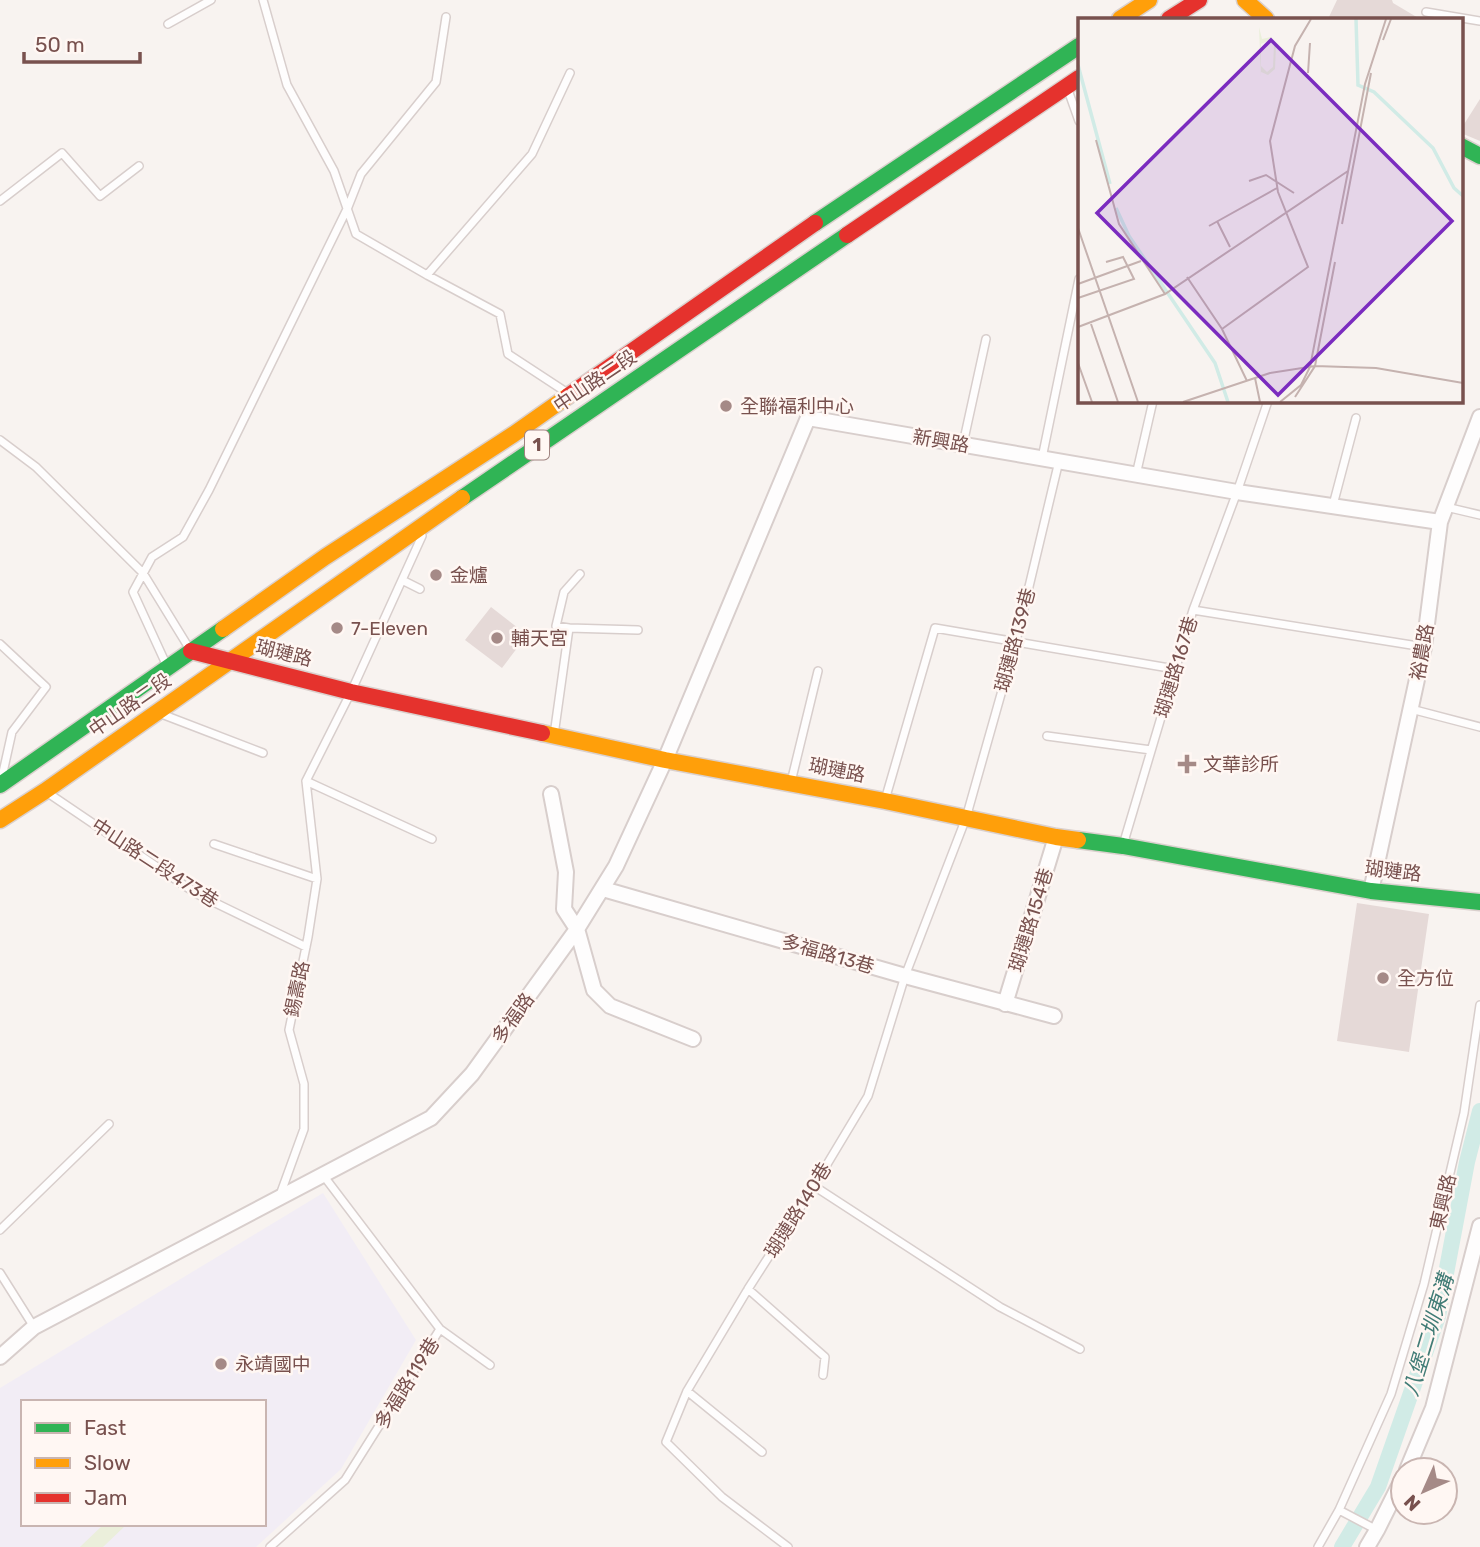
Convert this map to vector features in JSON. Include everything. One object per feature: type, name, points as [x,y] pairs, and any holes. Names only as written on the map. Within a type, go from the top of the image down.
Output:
[{"type":"main road","points":[[1122,18],[1149,0]]},
{"type":"main road","points":[[1171,18],[1199,0]]},
{"type":"main road","points":[[1245,0],[1265,18]]},
{"type":"main road","name":"中山路二段","points":[[0,785],[325,557],[514,434],[809,227],[1078,47]]},
{"type":"main road","name":"中山路二段","points":[[0,820],[581,415],[1073,82]]},
{"type":"main road","points":[[1462,147],[1480,156]]},
{"type":"main road","name":"瑚璉路","points":[[191,651],[352,692],[665,760],[791,782],[1056,837],[1123,846],[1371,891],[1480,902]]},
{"type":"street","name":"裕農路","points":[[1371,891],[1424,647],[1440,522],[1480,417]]},
{"type":"street","name":"新興路","points":[[665,760],[808,418],[1237,492],[1440,522]]},
{"type":"street","name":"多福路","points":[[279,1198],[431,1118],[472,1074],[577,929],[603,888],[616,866],[665,760]]},
{"type":"street","points":[[551,794],[566,872],[564,909],[577,929],[594,990],[610,1006],[693,1039]]},
{"type":"street","name":"瑚璉路154巷","points":[[1005,1004],[1056,837]]},
{"type":"street","name":"多福路13巷","points":[[603,888],[905,976],[1054,1016]]},
{"type":"street","points":[[0,1357],[34,1327],[279,1198]]},
{"type":"street","points":[[1413,1456],[1433,1408],[1480,1226]]},
{"type":"street","points":[[1367,1547],[1389,1506]]},
{"type":"lane","points":[[168,24],[211,0]]},
{"type":"lane","points":[[263,0],[287,85],[334,171],[356,234],[500,314],[508,355],[570,395],[581,415]]},
{"type":"lane","points":[[1426,12],[1480,21]]},
{"type":"lane","points":[[168,667],[133,592],[152,557],[183,537],[209,490],[348,207],[361,174],[436,82],[446,17]]},
{"type":"lane","points":[[427,275],[532,154],[570,73]]},
{"type":"lane","points":[[1073,82],[1078,114]]},
{"type":"lane","points":[[0,201],[62,153],[100,196],[139,166]]},
{"type":"lane","points":[[1042,458],[1078,284]]},
{"type":"lane","points":[[963,444],[986,339]]},
{"type":"lane","points":[[1136,475],[1153,402]]},
{"type":"lane","name":"瑚璉路167巷","points":[[1123,846],[1193,610],[1268,402]]},
{"type":"lane","points":[[1333,506],[1356,418]]},
{"type":"lane","points":[[0,440],[36,467],[143,573],[191,651]]},
{"type":"lane","name":"瑚璉路139巷","points":[[966,818],[1016,641],[1059,461]]},
{"type":"lane","points":[[1446,507],[1480,515]]},
{"type":"lane","points":[[428,522],[352,692],[306,781],[432,839]]},
{"type":"lane","points":[[580,574],[565,592],[556,626],[638,630]]},
{"type":"lane","points":[[402,580],[420,589]]},
{"type":"lane","points":[[1193,610],[1424,647]]},
{"type":"lane","points":[[554,736],[569,628]]},
{"type":"lane","points":[[885,801],[935,628],[1175,669]]},
{"type":"lane","points":[[0,644],[46,687],[12,732],[0,785]]},
{"type":"lane","points":[[791,782],[818,671]]},
{"type":"lane","points":[[1411,709],[1480,727]]},
{"type":"lane","points":[[157,712],[263,753]]},
{"type":"lane","points":[[1047,736],[1151,750]]},
{"type":"lane","name":"錫壽路","points":[[279,1198],[304,1129],[304,1084],[289,1030],[317,879],[306,781]]},
{"type":"lane","name":"中山路二段473巷","points":[[45,791],[197,894],[306,947]]},
{"type":"lane","name":"瑚璉路140巷","points":[[788,1547],[722,1497],[666,1442],[687,1391],[867,1096],[905,976],[966,818]]},
{"type":"lane","points":[[214,844],[317,879]]},
{"type":"lane","name":"東興路","points":[[1318,1547],[1339,1510],[1391,1394],[1424,1284],[1464,1113],[1480,1005]]},
{"type":"lane","points":[[0,1230],[109,1124]]},
{"type":"lane","name":"多福路119巷","points":[[270,1547],[345,1480],[440,1329],[322,1174]]},
{"type":"lane","points":[[814,1186],[1000,1307],[1080,1349]]},
{"type":"lane","points":[[0,1273],[34,1327]]},
{"type":"lane","points":[[748,1289],[825,1357],[823,1375]]},
{"type":"lane","points":[[440,1329],[490,1365]]},
{"type":"lane","points":[[687,1391],[762,1452]]},
{"type":"lane","points":[[1339,1510],[1377,1530]]},
{"type":"shaded area","name":"永靖國中","points":[[323,1193],[416,1340],[341,1469],[256,1547],[0,1547],[0,1388]]},
{"type":"green space","points":[[102,1526],[125,1526],[103,1547],[80,1547]]},
{"type":"building","points":[[1337,0],[1392,0],[1418,18],[1328,18]]},
{"type":"building","points":[[1480,99],[1480,141],[1462,133],[1462,127]]},
{"type":"building","name":"輔天宮","points":[[491,607],[527,635],[502,668],[465,640]]},
{"type":"building","name":"全方位","points":[[1357,903],[1429,914],[1409,1052],[1337,1041]]},
{"type":"waterway","name":"八堡二圳東溝","points":[[1342,1547],[1378,1487],[1438,1316],[1467,1162],[1480,1111]]},
{"type":"traffic: fast","points":[[815,223],[1078,47]]},
{"type":"traffic: fast","points":[[1462,147],[1480,156]]},
{"type":"traffic: fast","points":[[462,498],[847,235]]},
{"type":"traffic: fast","points":[[0,785],[223,629]]},
{"type":"traffic: fast","points":[[1078,840],[1371,891],[1480,902]]},
{"type":"traffic: slow","points":[[1122,18],[1149,0]]},
{"type":"traffic: slow","points":[[1245,0],[1265,18]]},
{"type":"traffic: slow","points":[[223,629],[325,557],[568,396]]},
{"type":"traffic: slow","points":[[0,820],[462,498]]},
{"type":"traffic: slow","points":[[542,733],[665,760],[1078,840]]},
{"type":"traffic: jam","points":[[1171,18],[1199,0]]},
{"type":"traffic: jam","points":[[847,235],[1078,79]]},
{"type":"traffic: jam","points":[[568,396],[815,223]]},
{"type":"traffic: jam","points":[[191,651],[351,692],[542,733]]},
{"type":"place","name":"全聯福利中心","points":[[726,406]]},
{"type":"place","name":"金爐","points":[[436,575]]},
{"type":"place","name":"7-Eleven","points":[[337,628]]},
{"type":"place","name":"輔天宮","points":[[497,638]]},
{"type":"place","name":"文華診所","points":[[1187,764]]},
{"type":"place","name":"全方位","points":[[1383,978]]},
{"type":"place","name":"永靖國中","points":[[221,1364]]}]
